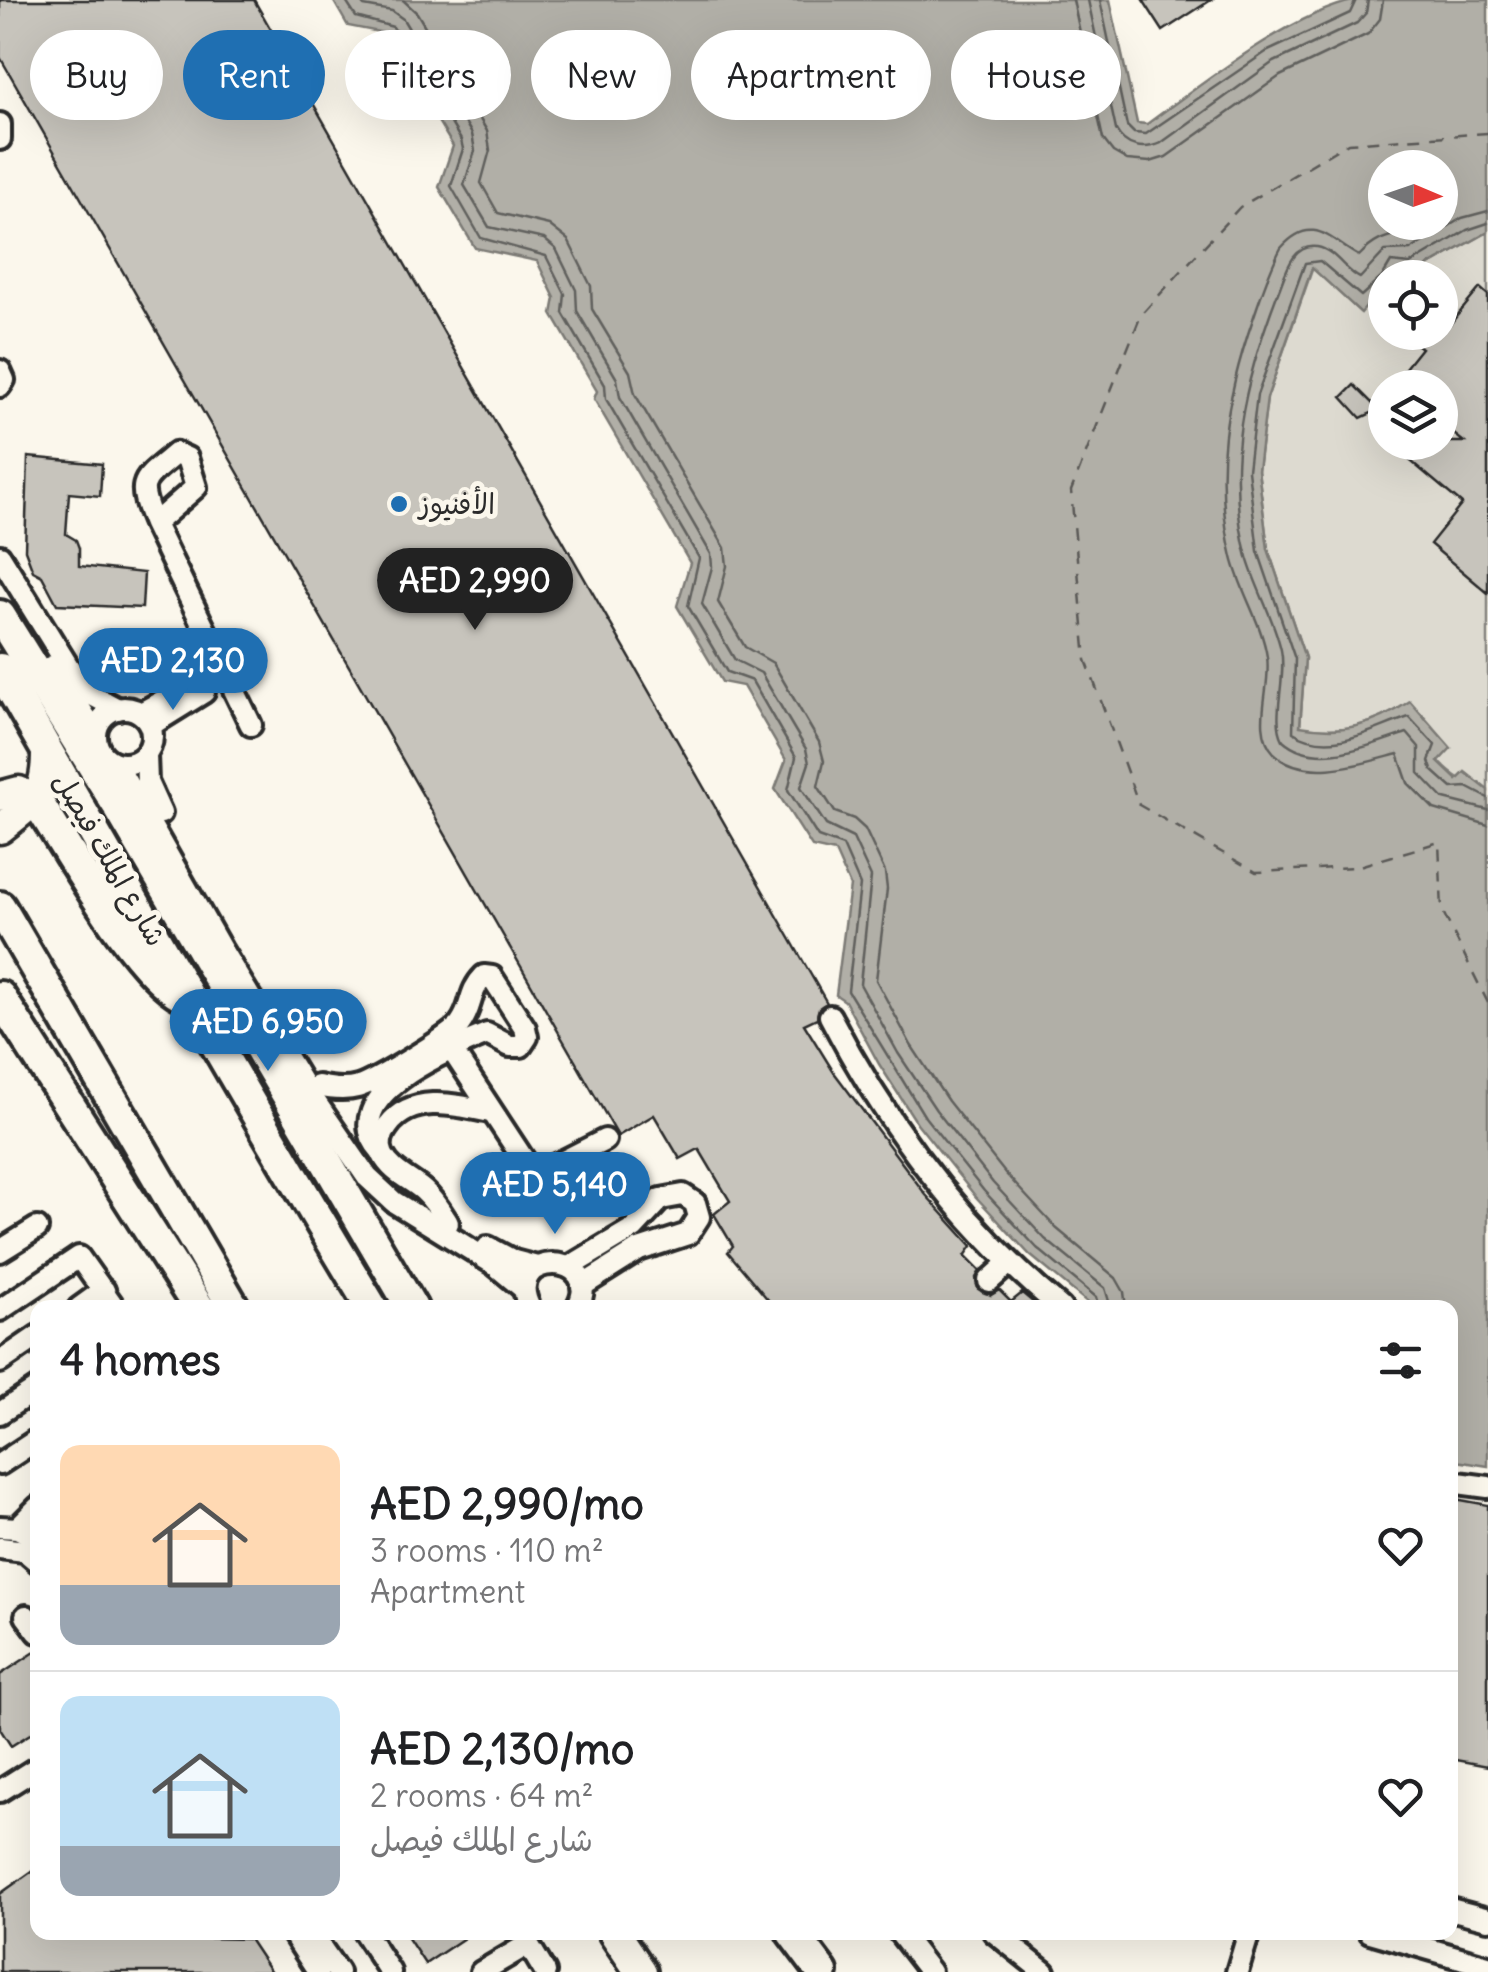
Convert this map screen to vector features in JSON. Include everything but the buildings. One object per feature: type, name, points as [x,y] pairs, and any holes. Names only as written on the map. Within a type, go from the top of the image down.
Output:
[{"type":"highway","points":[[0,616],[117,804],[407,1300]]},
{"type":"highway","name":"شارع الملك فيصل","points":[[0,669],[194,1002],[253,1112],[367,1300]]},
{"type":"highway","points":[[36,800],[138,955],[168,988],[194,1002]]},
{"type":"highway","points":[[0,906],[229,1300]]},
{"type":"highway","points":[[4,1009],[194,1300]]},
{"type":"highway","points":[[611,1940],[625,1972]]},
{"type":"highway","points":[[619,1940],[641,1972]]},
{"type":"highway","points":[[798,1940],[822,1972]]},
{"type":"main road","points":[[0,830],[36,800],[46,778],[46,748]]},
{"type":"main road","points":[[0,796],[18,790],[36,800]]},
{"type":"street","points":[[0,124],[0,139]]},
{"type":"street","points":[[0,371],[4,380],[0,386]]},
{"type":"street","points":[[154,524],[251,725]]},
{"type":"street","points":[[0,556],[76,679],[90,694],[146,719]]},
{"type":"street","points":[[0,578],[81,715],[96,733],[99,749],[116,764],[301,1081],[367,1178],[394,1202],[494,1264],[523,1299],[537,1267]]},
{"type":"street","points":[[146,719],[226,672]]},
{"type":"street","points":[[96,733],[103,718],[118,708]]},
{"type":"street","points":[[146,719],[152,741],[145,774],[154,800],[318,1086],[375,1170],[400,1193],[504,1257],[537,1267],[553,1262],[569,1266],[604,1249],[641,1221],[654,1204],[670,1195],[690,1198],[698,1210],[694,1230],[680,1239],[631,1254],[581,1300]]},
{"type":"street","points":[[116,764],[132,764],[146,755]]},
{"type":"street","points":[[830,1016],[861,1075],[901,1136],[1008,1264],[1051,1300]]},
{"type":"street","points":[[318,1086],[340,1090],[362,1086],[448,1042]]},
{"type":"street","points":[[448,1042],[528,1166],[546,1170],[604,1140]]},
{"type":"street","points":[[448,1042],[381,1096],[368,1125],[388,1163],[423,1190],[448,1223]]},
{"type":"street","points":[[381,1151],[385,1130],[394,1118],[416,1107],[449,1103],[490,1112]]},
{"type":"street","points":[[641,1221],[654,1245]]},
{"type":"street","points":[[0,1251],[37,1228]]},
{"type":"street","points":[[0,1310],[76,1257],[82,1258],[110,1299]]},
{"type":"street","points":[[989,1280],[1008,1264]]},
{"type":"street","points":[[569,1266],[578,1300]]},
{"type":"street","points":[[0,1362],[30,1341]]},
{"type":"street","points":[[0,1413],[30,1393]]},
{"type":"street","points":[[0,1464],[30,1443]]},
{"type":"street","points":[[1458,1483],[1488,1487]]},
{"type":"street","points":[[9,1527],[30,1513]]},
{"type":"street","points":[[0,1548],[30,1555]]},
{"type":"street","points":[[4,1780],[30,1770]]},
{"type":"street","points":[[1458,1911],[1488,1919]]},
{"type":"street","points":[[297,1940],[318,1972]]},
{"type":"street","points":[[316,1940],[338,1972]]},
{"type":"street","points":[[371,1940],[396,1969]]},
{"type":"street","points":[[905,1940],[930,1972]]},
{"type":"street","points":[[1004,1940],[1044,1972]]},
{"type":"street","points":[[1237,1972],[1247,1940]]},
{"type":"street","points":[[1398,1940],[1488,1966]]},
{"type":"street","points":[[481,1972],[525,1946],[545,1972]]},
{"type":"shaded area","points":[[1488,232],[1488,791],[1445,768],[1430,747],[1410,702],[1357,726],[1300,727],[1305,658],[1268,549],[1258,470],[1267,398],[1313,267],[1360,312],[1368,303],[1368,350],[1458,350],[1458,260],[1438,260]]},
{"type":"water","points":[[333,0],[1110,0],[1117,30],[951,30],[951,120],[1121,120],[1121,50],[1137,123],[1147,124],[1276,34],[1331,7],[1357,0],[1488,0],[1488,232],[1438,260],[1368,260],[1368,305],[1361,313],[1312,268],[1267,398],[1258,470],[1268,549],[1305,658],[1300,726],[1358,726],[1384,717],[1410,701],[1451,748],[1438,762],[1457,780],[1465,772],[1488,790],[1488,1466],[1458,1461],[1458,1300],[1085,1300],[1030,1255],[976,1197],[917,1123],[845,1001],[836,995],[850,886],[835,852],[812,847],[775,789],[786,760],[743,686],[722,682],[677,606],[690,563],[594,399],[597,391],[552,314],[555,298],[537,261],[475,248],[439,187],[453,146],[437,120],[511,120],[511,30],[369,30],[348,26]]},
{"type":"ferry route","points":[[1488,133],[1348,143],[1240,207],[1141,315],[1071,491],[1086,660],[1139,805],[1256,872],[1356,867],[1439,842],[1442,910],[1488,1003]]},
{"type":"place","name":"الأفنيوز","points":[[399,504]]}]
